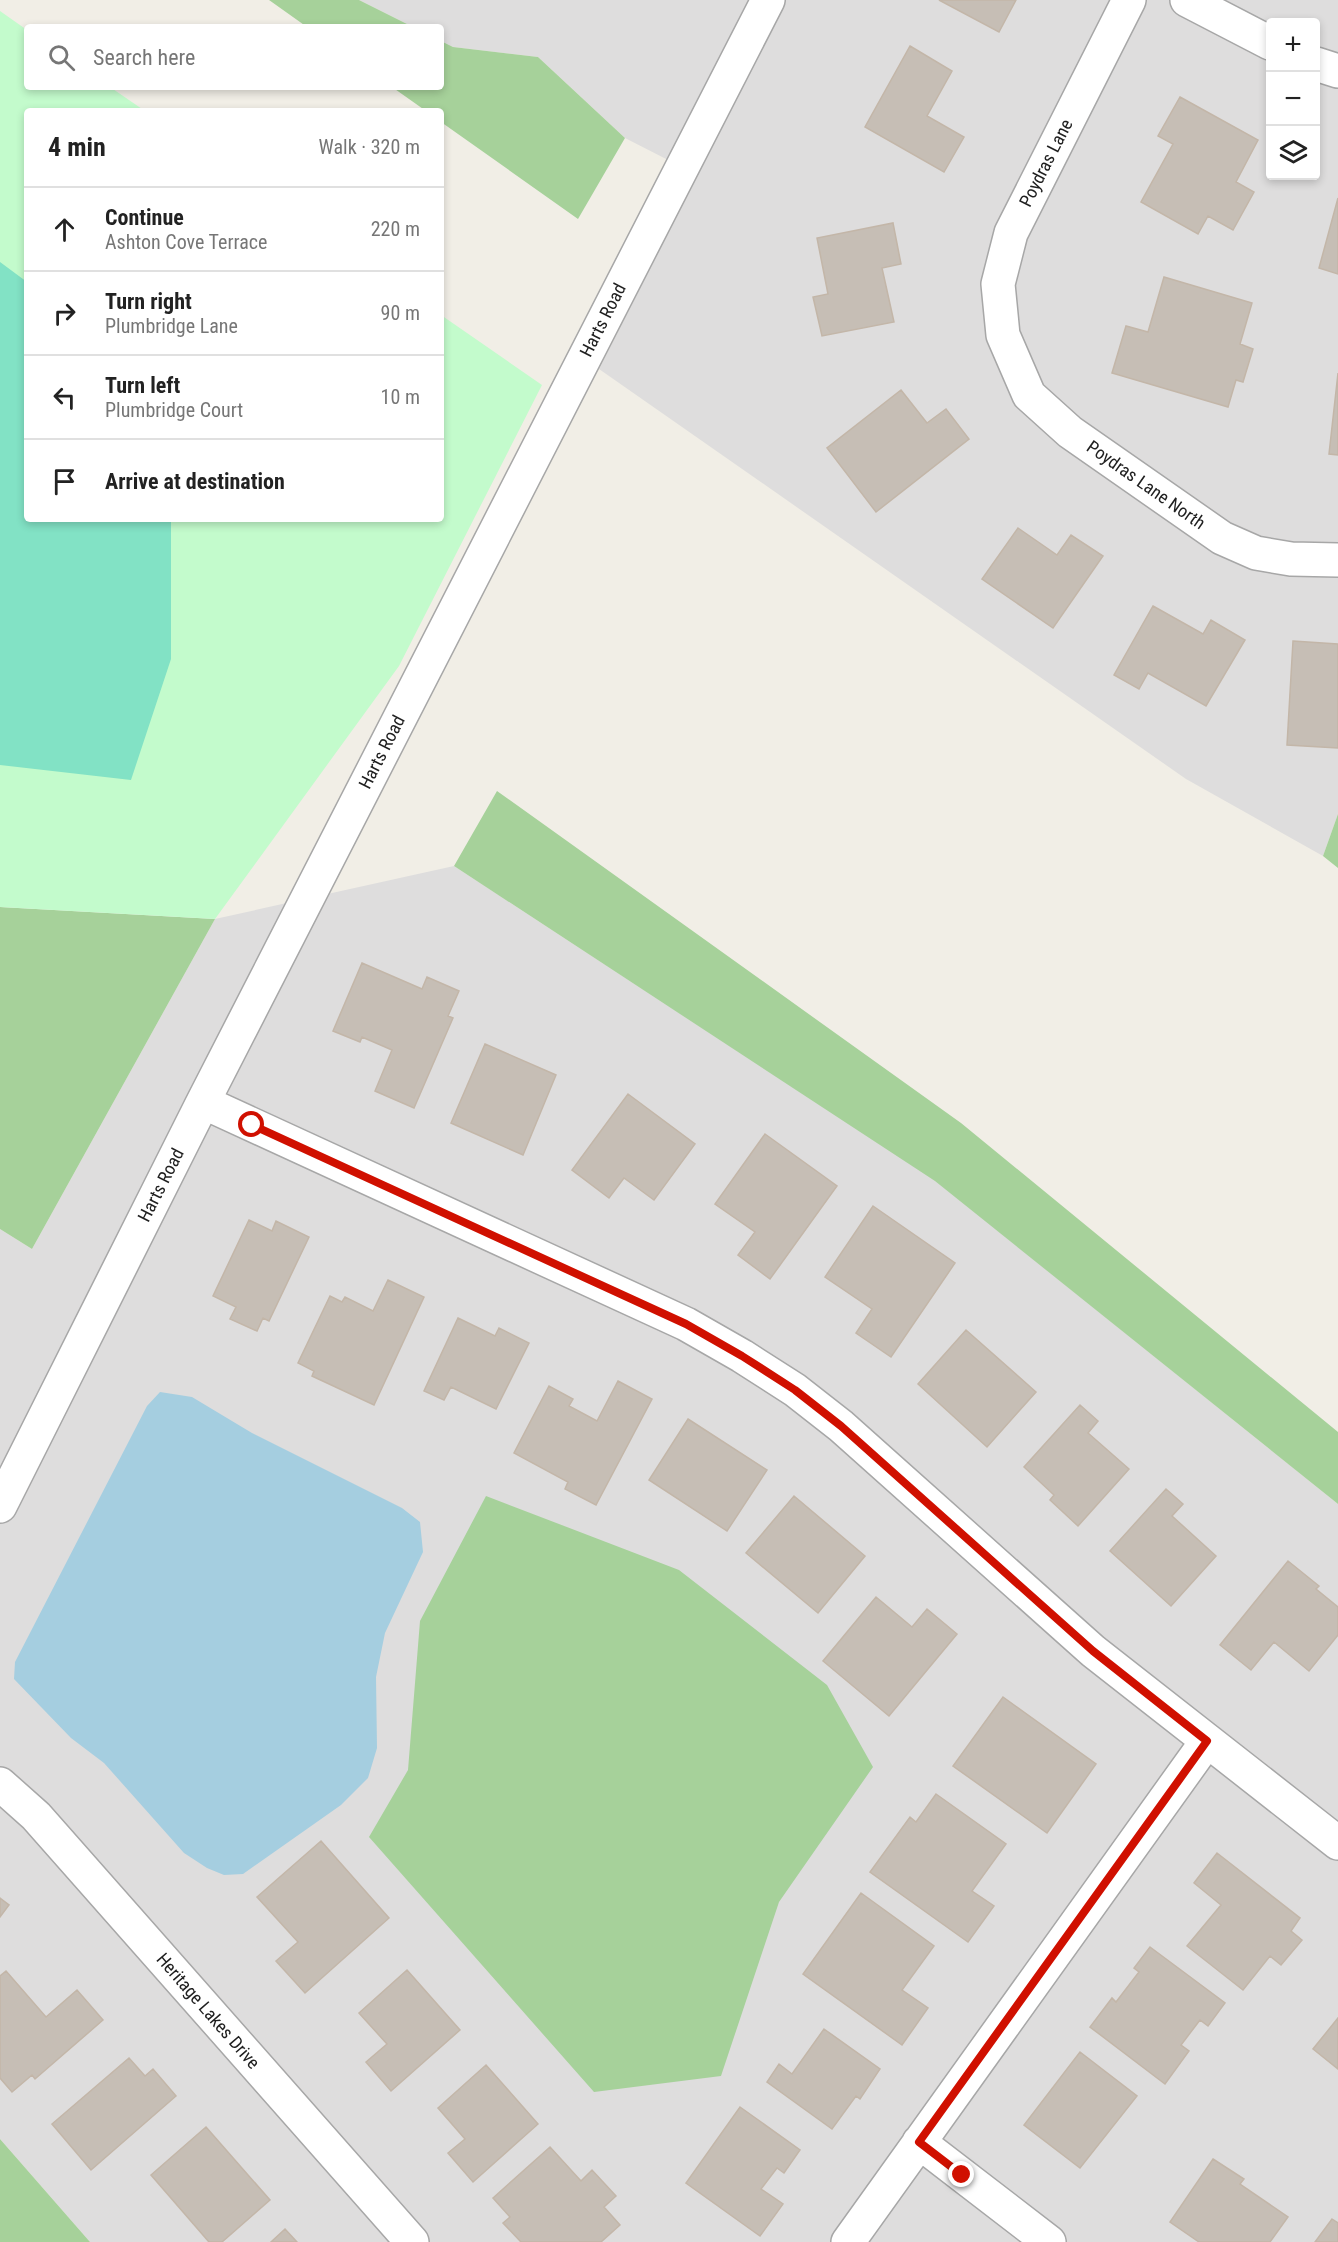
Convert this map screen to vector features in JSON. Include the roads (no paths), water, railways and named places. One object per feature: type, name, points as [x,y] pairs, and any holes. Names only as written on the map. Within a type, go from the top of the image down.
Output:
[{"type":"street","name":"Harts Road","points":[[0,1506],[203,1102],[768,0]]},
{"type":"street","name":"Poydras Lane","points":[[1003,335],[998,284],[1011,233],[1129,0]]},
{"type":"street","points":[[1187,0],[1266,41]]},
{"type":"street","points":[[1320,65],[1338,71]]},
{"type":"street","name":"Poydras Lane North","points":[[1003,335],[1029,395],[1070,432],[1222,538],[1256,553],[1291,559],[1338,560]]},
{"type":"street","points":[[203,1102],[675,1319],[742,1356],[795,1390],[841,1426],[1093,1651],[1338,1843]]},
{"type":"street","points":[[848,2242],[1207,1741]]},
{"type":"street","name":"Heritage Lakes Drive","points":[[0,1784],[36,1816],[412,2242]]},
{"type":"street","points":[[919,2142],[1049,2242]]},
{"type":"water","points":[[160,1392],[192,1397],[252,1433],[402,1508],[420,1522],[423,1552],[385,1633],[376,1677],[377,1748],[368,1778],[341,1805],[243,1874],[224,1875],[207,1868],[184,1853],[104,1763],[71,1738],[14,1679],[15,1662],[147,1406]]}]
